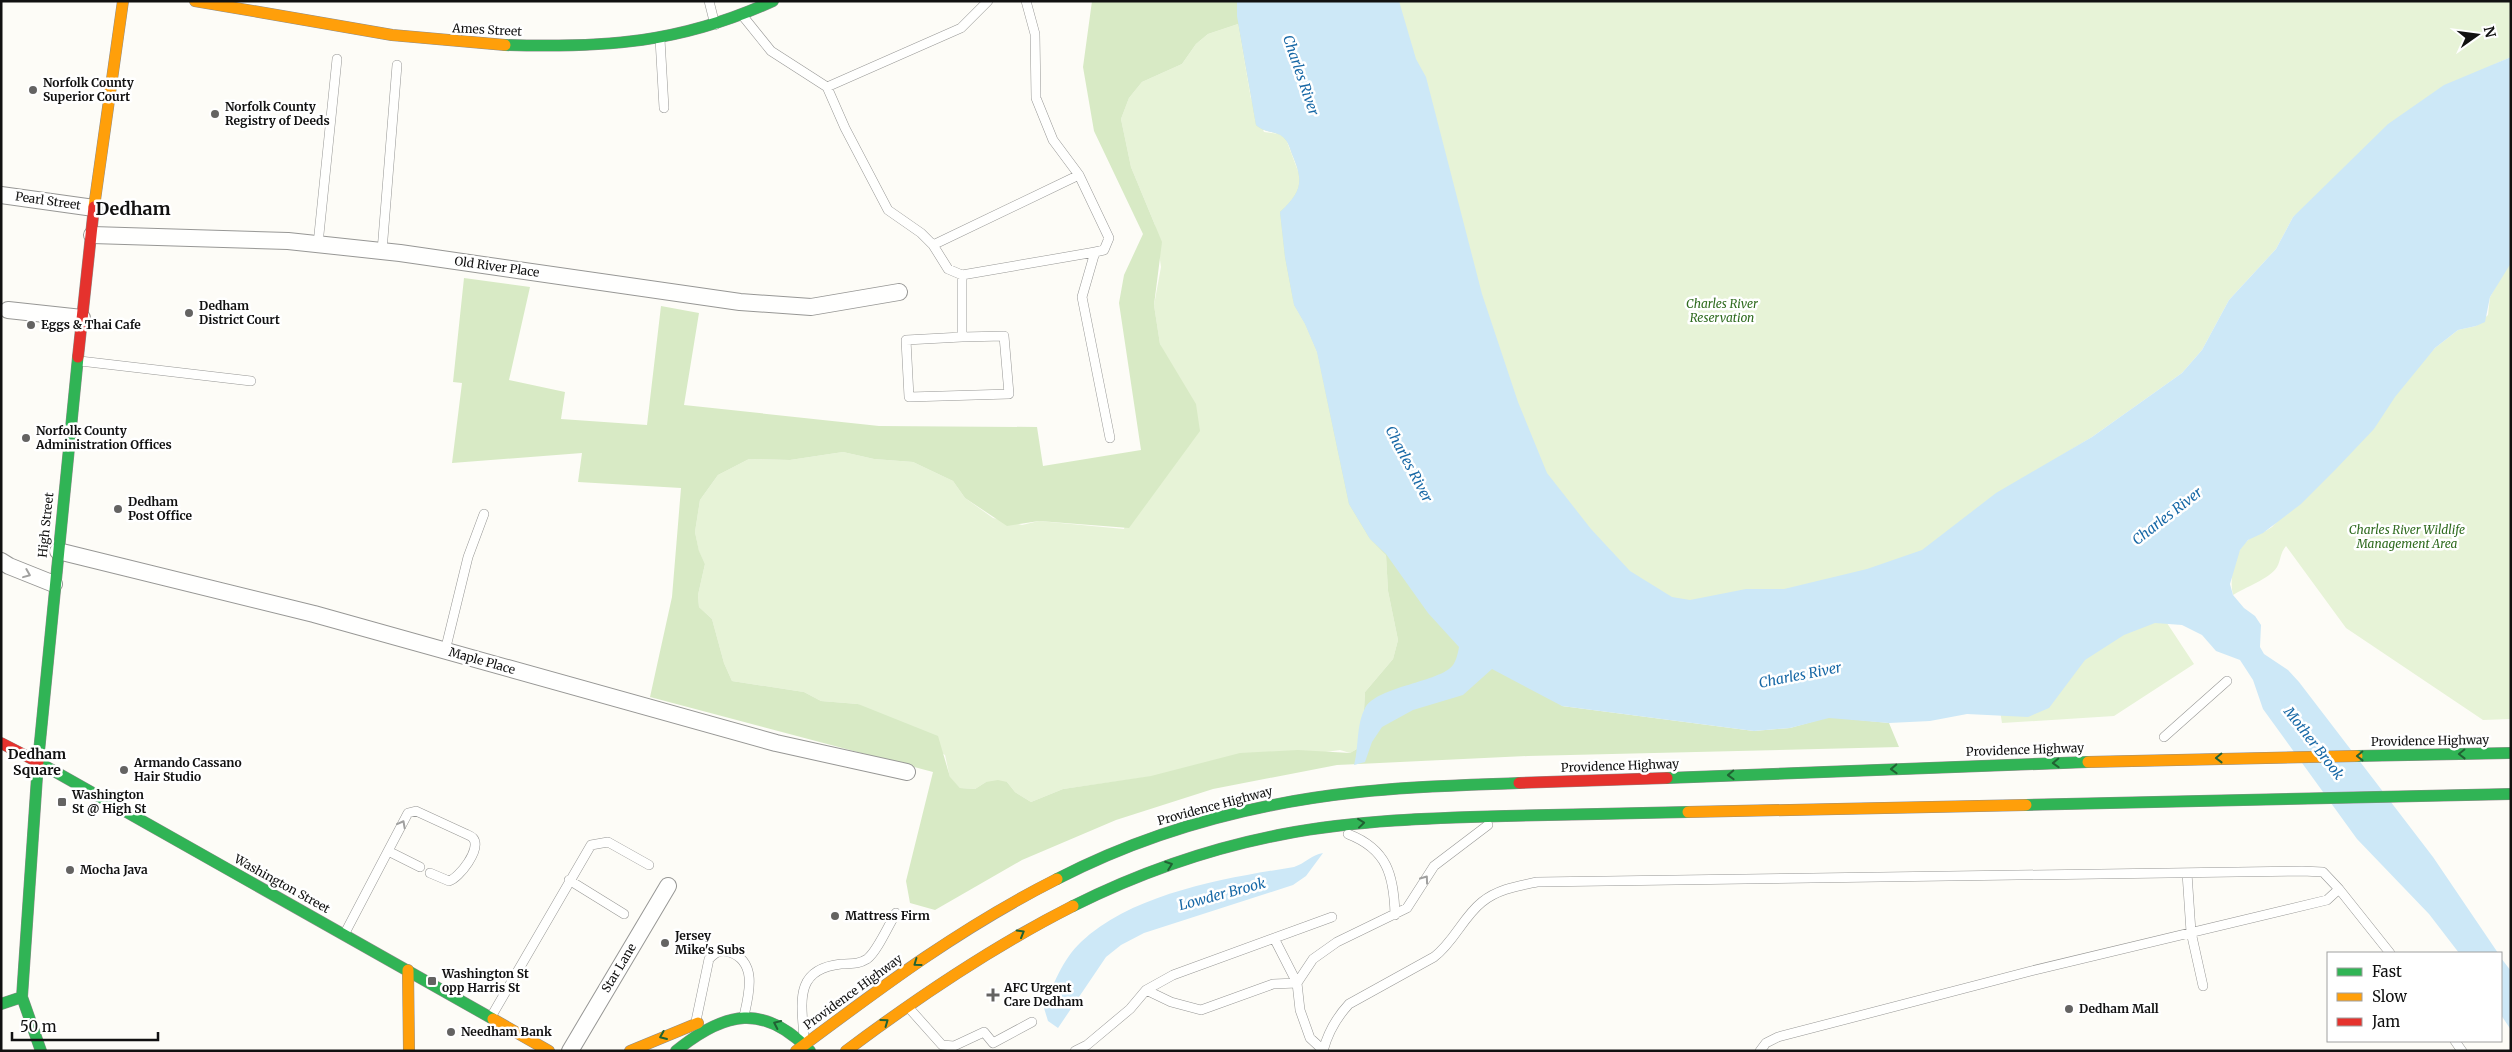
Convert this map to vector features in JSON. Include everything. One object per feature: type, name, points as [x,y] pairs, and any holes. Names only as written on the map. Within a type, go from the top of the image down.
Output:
[{"type":"main road","name":"High Street","points":[[41,1051],[22,997],[38,762],[54,584],[94,208],[123,1]]},
{"type":"main road","name":"Ames Street","points":[[195,1],[367,31],[441,41],[563,47],[636,43],[660,39],[715,25],[773,1]]},
{"type":"main road","name":"Washington Street","points":[[1,743],[38,762],[549,1051]]},
{"type":"main road","name":"Providence Highway","points":[[804,1049],[956,934],[1043,885],[1141,842],[1208,820],[1278,803],[1350,792],[1431,787],[2267,757],[2511,754]]},
{"type":"main road","points":[[2472,794],[2511,806]]},
{"type":"main road","points":[[846,1051],[907,1006],[998,946],[1060,911],[1156,870],[1223,848],[1329,826],[1396,820],[1504,816],[2511,794]]},
{"type":"main road","points":[[408,970],[409,1051]]},
{"type":"main road","points":[[1,1004],[22,997]]},
{"type":"main road","points":[[630,1051],[695,1024],[721,1018],[744,1017],[764,1019],[780,1025],[804,1049]]},
{"type":"main road","points":[[676,1051],[692,1038],[718,1023],[744,1017]]},
{"type":"street","name":"Pearl Street","points":[[1,195],[94,208]]},
{"type":"street","name":"Old River Place","points":[[92,235],[288,241],[318,244],[382,251],[740,302],[811,306],[899,292]]},
{"type":"street","points":[[8,310],[82,318]]},
{"type":"street","name":"Maple Place","points":[[58,551],[314,614],[776,743],[907,772]]},
{"type":"street","points":[[1,560],[9,566],[54,584]]},
{"type":"street","name":"Star Lane","points":[[570,1051],[668,886]]},
{"type":"lane","points":[[709,1],[715,25]]},
{"type":"lane","points":[[827,87],[961,28],[988,1]]},
{"type":"lane","points":[[742,15],[771,51],[827,87],[845,128],[888,210],[921,233],[933,245],[948,269],[962,275],[1104,250],[1109,238],[1079,175],[1053,140],[1036,98],[1036,34],[1026,1]]},
{"type":"lane","points":[[660,39],[664,108]]},
{"type":"lane","points":[[318,244],[337,59]]},
{"type":"lane","points":[[382,251],[397,64]]},
{"type":"lane","points":[[933,245],[1079,175]]},
{"type":"lane","points":[[1095,252],[1082,297],[1110,438]]},
{"type":"lane","points":[[962,275],[962,337]]},
{"type":"lane","points":[[1004,336],[1009,394],[909,397],[906,340],[962,337],[1004,336]]},
{"type":"lane","points":[[77,361],[251,382]]},
{"type":"lane","points":[[445,650],[468,557],[484,514]]},
{"type":"lane","points":[[2164,737],[2227,681]]},
{"type":"lane","points":[[344,935],[408,813],[416,811],[473,838],[474,851],[461,874],[455,879],[449,881],[430,873]]},
{"type":"lane","points":[[1297,983],[1313,959],[1337,942],[1407,908],[1434,866],[1478,832],[1504,816]]},
{"type":"lane","points":[[1329,826],[1366,841],[1379,852],[1391,879],[1395,915]]},
{"type":"lane","points":[[491,1017],[585,852],[591,845],[599,842],[608,842],[649,865]]},
{"type":"lane","points":[[388,851],[420,868]]},
{"type":"lane","points":[[1274,938],[1297,983],[1300,1010],[1310,1038],[1323,1050],[1329,1032],[1338,1016],[1349,1004],[1434,957],[1446,948],[1481,902],[1506,889],[1521,885],[1557,882],[2322,872],[2339,889],[2389,952]]},
{"type":"lane","points":[[2187,873],[2191,932],[2203,986]]},
{"type":"lane","points":[[569,880],[624,914]]},
{"type":"lane","points":[[1760,1051],[1766,1043],[1778,1037],[2031,971],[2327,900],[2339,889]]},
{"type":"lane","points":[[804,1049],[801,1005],[806,981],[816,970],[842,964],[856,964],[869,958],[896,913]]},
{"type":"lane","points":[[1075,1051],[1087,1045],[1130,1009],[1146,990],[1173,975],[1332,916]]},
{"type":"lane","points":[[692,1038],[709,959],[716,952],[725,951],[738,955],[747,963],[750,975],[744,1017]]},
{"type":"lane","points":[[1146,990],[1171,1002],[1201,1010],[1273,984],[1297,983]]},
{"type":"lane","points":[[907,1006],[942,1045],[954,1046],[984,1032],[993,1047],[1032,1022]]},
{"type":"green space","points":[[1092,1],[1245,1],[1294,124],[1562,706],[1754,731],[1790,728],[1829,717],[1889,723],[1899,747],[1528,756],[1337,765],[1213,789],[1116,820],[1022,860],[935,910],[910,903],[906,881],[933,772],[650,697],[672,597],[681,488],[578,482],[582,453],[452,463],[462,383],[453,382],[464,278],[530,287],[509,380],[565,392],[561,419],[647,425],[661,306],[699,313],[684,405],[879,426],[1037,427],[1043,466],[1141,450],[1119,303],[1124,275],[1143,234],[1094,131],[1083,67]],"holes":[[[1238,24],[1256,125],[1263,130],[1277,133],[1285,139],[1296,164],[1299,186],[1293,198],[1280,212],[1285,257],[1294,305],[1305,324],[1317,352],[1349,504],[1370,539],[1386,555],[1388,591],[1398,640],[1393,659],[1365,692],[1362,746],[1350,753],[1298,750],[1240,753],[1151,776],[1063,789],[1031,802],[1015,792],[1007,782],[998,780],[986,782],[975,789],[960,788],[950,777],[938,736],[858,704],[821,701],[804,692],[732,681],[724,663],[712,619],[699,607],[698,595],[705,564],[699,551],[695,532],[700,500],[718,475],[749,459],[790,460],[843,452],[874,459],[913,462],[953,481],[965,498],[1007,526],[1039,521],[1129,528],[1200,431],[1196,404],[1160,344],[1154,305],[1162,242],[1131,167],[1121,119],[1129,98],[1142,82],[1182,64],[1196,44],[1208,34]]]},
{"type":"green space","name":"Charles River Reservation","points":[[1306,1],[2511,1],[2511,57],[2495,64],[2293,217],[2276,249],[2229,300],[2202,350],[2182,373],[2092,437],[2062,455],[2110,542],[1623,633]]},
{"type":"green space","points":[[1238,24],[1251,99],[1264,132],[1279,134],[1286,139],[1301,179],[1300,190],[1281,212],[1294,305],[1305,324],[1317,352],[1333,426],[1370,539],[1386,554],[1388,591],[1398,640],[1393,659],[1365,692],[1362,746],[1350,753],[1340,750],[1063,789],[1031,802],[1015,792],[1007,782],[986,782],[975,789],[960,788],[950,778],[945,755],[858,704],[821,701],[804,692],[732,681],[724,663],[712,619],[699,607],[698,595],[705,564],[699,552],[695,532],[700,500],[718,475],[749,459],[790,460],[843,452],[874,459],[913,462],[953,481],[965,498],[993,518],[1022,525],[1039,521],[1124,529],[1167,359],[1160,344],[1154,305],[1161,267],[1155,225],[1131,167],[1121,119],[1129,98],[1142,82],[1182,64],[1196,44],[1208,34]]},
{"type":"green space","name":"Charles River Wildlife Management Area","points":[[2511,259],[2511,719],[2483,720],[2346,628],[2286,546],[2274,571],[2233,595],[2232,573],[2236,558],[2243,545],[2251,538],[2272,527],[2435,348],[2458,330],[2476,326],[2488,315],[2490,297]]},
{"type":"green space","points":[[2163,617],[2194,664],[2114,716],[2002,723],[1996,686]]},
{"type":"water","points":[[1237,1],[1399,1],[1416,59],[1426,77],[1482,294],[1518,402],[1547,473],[1591,529],[1630,571],[1672,597],[1690,600],[1746,589],[1784,589],[1867,569],[1922,550],[1996,493],[2092,437],[2182,373],[2202,350],[2229,300],[2276,249],[2293,217],[2388,124],[2444,85],[2511,57],[2511,263],[2490,297],[2485,322],[2458,330],[2435,348],[2395,397],[2374,429],[2336,469],[2301,504],[2263,533],[2248,540],[2240,550],[2230,584],[2233,595],[2244,608],[2255,616],[2261,625],[2260,647],[2264,654],[2288,670],[2299,682],[2433,857],[2497,952],[2458,952],[2429,914],[2357,839],[2263,709],[2253,680],[2240,660],[2216,651],[2202,635],[2182,625],[2155,623],[2124,635],[2085,660],[2049,708],[2028,717],[1967,714],[1930,721],[1889,723],[1829,718],[1790,728],[1754,731],[1562,706],[1492,669],[1463,695],[1413,710],[1382,727],[1372,742],[1365,762],[1354,765],[1360,722],[1365,708],[1382,694],[1446,671],[1453,665],[1459,647],[1428,613],[1386,554],[1370,539],[1349,504],[1317,352],[1305,324],[1294,305],[1285,257],[1280,212],[1297,192],[1299,186],[1298,172],[1290,147],[1285,139],[1277,133],[1263,130],[1256,125],[1237,16]]},
{"type":"water","name":"Lowder Brook","points":[[1323,853],[1306,876],[1293,885],[1144,933],[1121,945],[1106,957],[1058,1028],[1048,1021],[1044,1008],[1063,965],[1074,949],[1102,925],[1127,911],[1182,890],[1239,876],[1294,867],[1315,855]]},
{"type":"water","points":[[2502,959],[2511,971],[2511,1030],[2502,1016]]},
{"type":"traffic: fast","points":[[505,45],[577,45],[642,40],[707,26],[773,1]]},
{"type":"traffic: fast","points":[[41,1051],[22,997],[38,762],[78,357]]},
{"type":"traffic: fast","points":[[2357,756],[2511,753]]},
{"type":"traffic: fast","points":[[38,762],[493,1019]]},
{"type":"traffic: fast","points":[[1667,778],[2088,762]]},
{"type":"traffic: fast","points":[[1057,879],[1092,862],[1166,833],[1281,803],[1379,790],[1519,783]]},
{"type":"traffic: fast","points":[[2026,805],[2511,794]]},
{"type":"traffic: fast","points":[[1073,906],[1149,872],[1202,854],[1256,840],[1311,829],[1422,819],[1688,812]]},
{"type":"traffic: fast","points":[[1,1004],[22,997]]},
{"type":"traffic: fast","points":[[676,1051],[711,1027],[744,1018],[760,1019],[777,1025],[810,1051]]},
{"type":"traffic: slow","points":[[94,207],[123,1]]},
{"type":"traffic: slow","points":[[195,1],[392,35],[505,45]]},
{"type":"traffic: slow","points":[[2088,762],[2357,756]]},
{"type":"traffic: slow","points":[[1688,812],[2026,805]]},
{"type":"traffic: slow","points":[[796,1051],[923,959],[988,917],[1057,879]]},
{"type":"traffic: slow","points":[[846,1051],[900,1011],[956,974],[1013,938],[1073,906]]},
{"type":"traffic: slow","points":[[408,970],[409,1051]]},
{"type":"traffic: slow","points":[[493,1019],[549,1051]]},
{"type":"traffic: slow","points":[[630,1051],[698,1023]]},
{"type":"traffic: jam","points":[[78,357],[94,207]]},
{"type":"traffic: jam","points":[[1,743],[38,762]]},
{"type":"traffic: jam","points":[[1519,783],[1667,778]]},
{"type":"place","name":"Norfolk County Superior Court","points":[[33,90]]},
{"type":"place","name":"Norfolk County Registry of Deeds","points":[[215,114]]},
{"type":"place","name":"Dedham District Court","points":[[189,313]]},
{"type":"place","name":"Eggs & Thai Cafe","points":[[31,325]]},
{"type":"place","name":"Norfolk County Administration Offices","points":[[26,438]]},
{"type":"place","name":"Dedham Post Office","points":[[118,509]]},
{"type":"place","name":"Armando Cassano Hair Studio","points":[[124,770]]},
{"type":"place","name":"Washington St @ High St","points":[[62,802]]},
{"type":"place","name":"Mocha Java","points":[[70,870]]},
{"type":"place","name":"Mattress Firm","points":[[835,916]]},
{"type":"place","name":"Jersey Mike's Subs","points":[[665,943]]},
{"type":"place","name":"Washington St opp Harris St","points":[[432,981]]},
{"type":"place","name":"AFC Urgent Care Dedham","points":[[993,995]]},
{"type":"place","name":"Dedham Mall","points":[[2069,1009]]},
{"type":"place","name":"Needham Bank","points":[[451,1032]]},
{"type":"district","name":"Dedham","points":[[133,209]]},
{"type":"district","name":"Dedham Square","points":[[37,762]]},
{"type":"water label","name":"Charles River","points":[[1301,75]]},
{"type":"water label","name":"Charles River","points":[[1409,464]]},
{"type":"water label","name":"Charles River","points":[[2167,516]]},
{"type":"water label","name":"Charles River","points":[[1800,675]]},
{"type":"water label","name":"Mother Brook","points":[[2314,743]]}]
